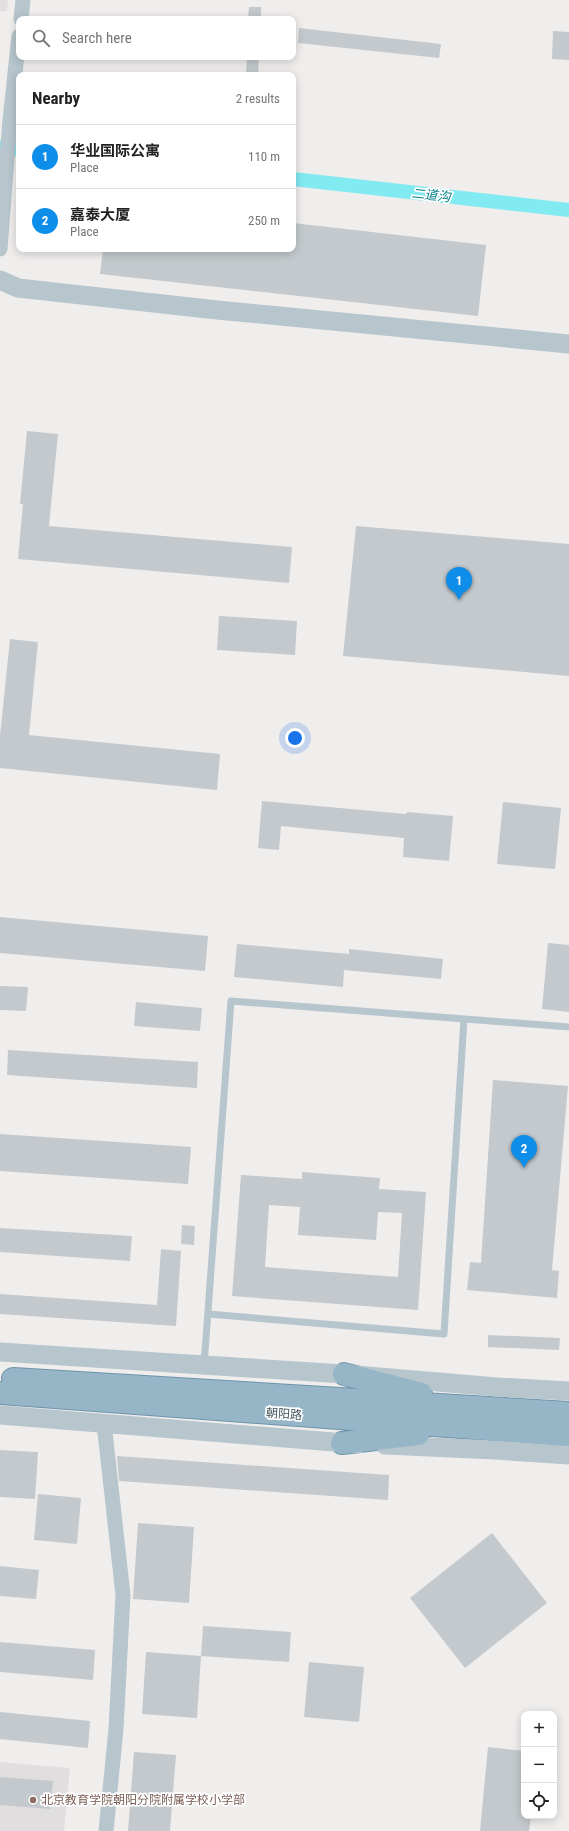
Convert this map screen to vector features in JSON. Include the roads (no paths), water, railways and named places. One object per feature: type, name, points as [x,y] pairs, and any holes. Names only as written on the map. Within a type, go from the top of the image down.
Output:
[{"type":"highway","points":[[344,1374],[468,1406]]},
{"type":"highway","name":"朝阳路","points":[[0,1378],[569,1413]]},
{"type":"highway","name":"朝阳路","points":[[0,1392],[569,1435]]},
{"type":"highway","points":[[342,1443],[467,1428]]},
{"type":"street","points":[[21,16],[23,0]]},
{"type":"street","points":[[0,249],[3,183],[17,60]]},
{"type":"street","points":[[0,280],[18,288],[26,289],[216,310],[569,344]]},
{"type":"street","points":[[0,1352],[344,1374],[569,1392]]},
{"type":"street","name":"朝阳路","points":[[0,1415],[342,1443],[569,1455]]},
{"type":"street","points":[[104,1423],[123,1595],[116,1729],[106,1831]]},
{"type":"lane","points":[[204,1365],[232,1001],[569,1026]]},
{"type":"lane","points":[[208,1314],[444,1334],[464,1019]]},
{"type":"waterway","name":"二道沟","points":[[0,147],[16,150]]},
{"type":"waterway","name":"二道沟","points":[[296,179],[569,210]]},
{"type":"place","name":"华业国际公寓","points":[[459,600]]},
{"type":"place","name":"嘉泰大厦","points":[[524,1168]]},
{"type":"place","name":"北京教育学院朝阳分院附属学校小学部","points":[[33,1800]]}]
